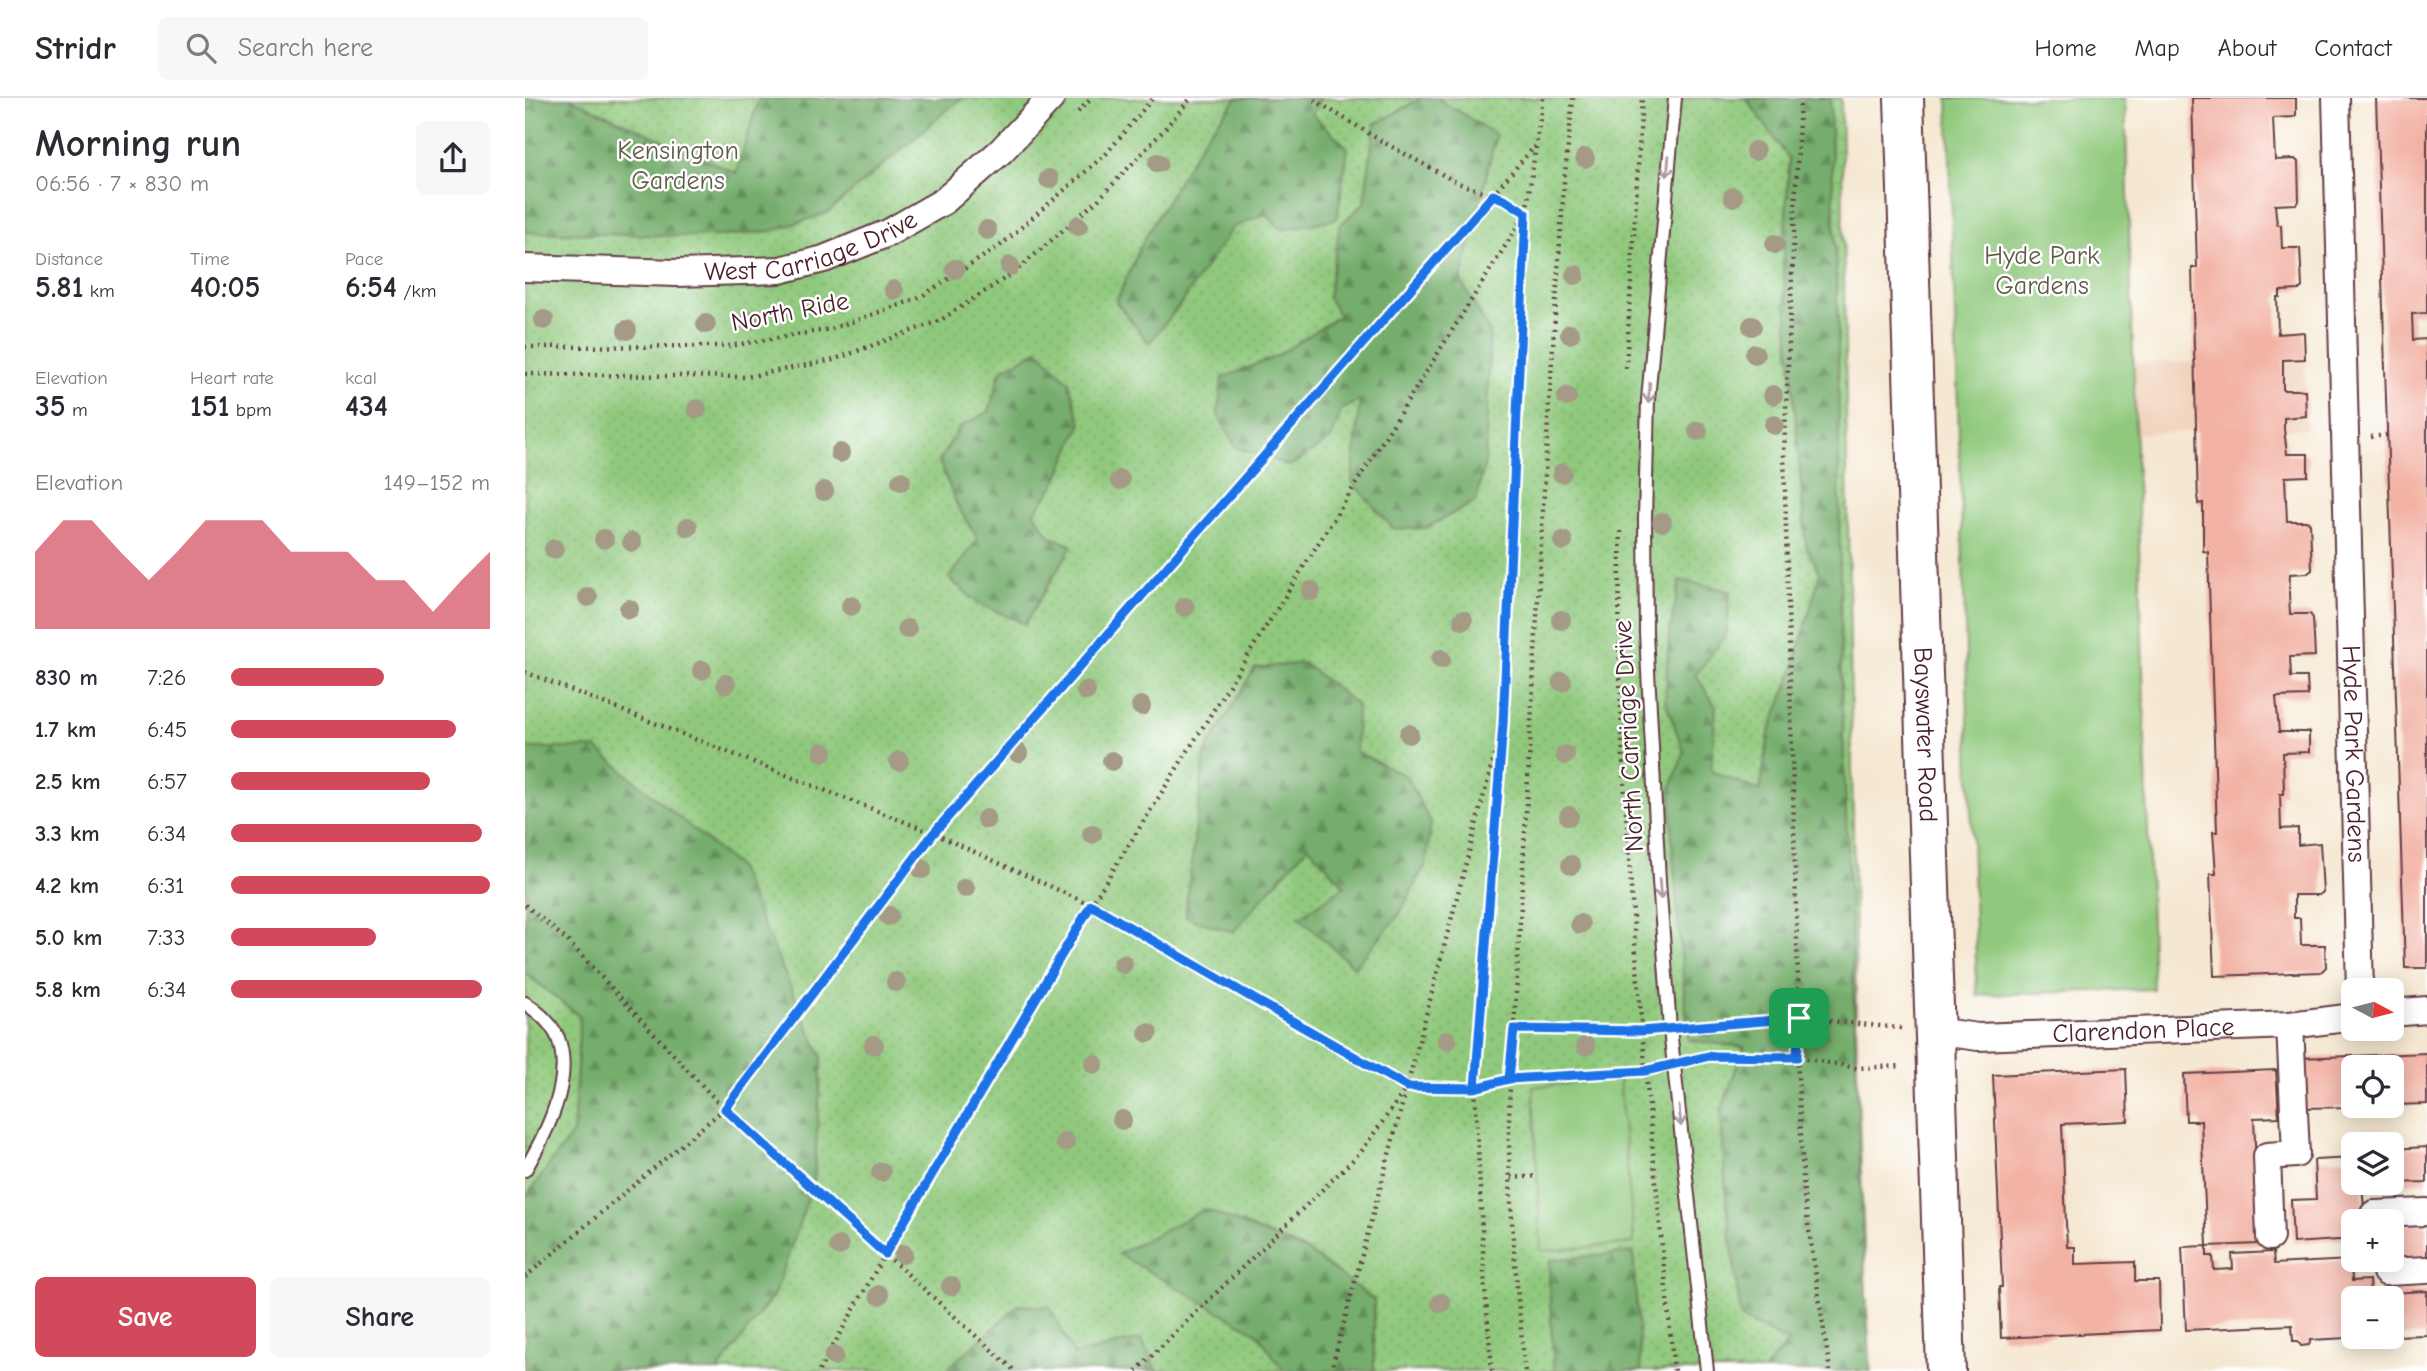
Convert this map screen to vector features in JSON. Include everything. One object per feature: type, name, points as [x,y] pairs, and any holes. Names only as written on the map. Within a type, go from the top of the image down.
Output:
[{"type":"main road","name":"Bayswater Road","points":[[1903,98],[1946,1371]]},
{"type":"street","name":"West Carriage Drive","points":[[525,268],[728,272],[780,270],[824,259],[888,233],[944,201],[1001,151],[1051,98]]},
{"type":"street","name":"Hyde Park Gardens","points":[[2336,98],[2360,978]]},
{"type":"street","points":[[2405,1012],[2427,1010]]},
{"type":"street","name":"Clarendon Place","points":[[1934,1031],[1978,1037],[2290,1025],[2341,1019]]},
{"type":"street","points":[[2270,1237],[2267,1156],[2296,1154],[2290,1025]]},
{"type":"street","points":[[2404,1213],[2427,1212]]},
{"type":"street","points":[[2404,1271],[2427,1270]]},
{"type":"lane","name":"North Carriage Drive","points":[[1675,98],[1648,400],[1646,633],[1670,1029],[1707,1371]]},
{"type":"lane","points":[[525,1003],[539,1013],[557,1037],[563,1066],[557,1100],[545,1136],[525,1170]]},
{"type":"path","name":"North Ride","points":[[525,347],[729,345],[831,329],[919,298],[1001,245],[1106,154],[1153,98]]},
{"type":"path","points":[[525,374],[746,377],[833,360],[941,320],[1016,271],[1098,200],[1191,98]]},
{"type":"path","points":[[1311,98],[1447,178],[1506,200],[1526,213]]},
{"type":"path","points":[[1492,1371],[1485,1290],[1475,1088],[1503,724],[1526,213],[1542,98]]},
{"type":"path","points":[[1525,1371],[1511,1178],[1509,1079],[1548,419],[1564,183],[1573,98]]},
{"type":"path","points":[[1800,98],[1784,453],[1799,1018],[1797,1057],[1804,1196],[1830,1371]]},
{"type":"path","points":[[525,1277],[725,1109],[933,834],[1535,146]]},
{"type":"path","points":[[819,1371],[1091,905],[1526,213]]},
{"type":"path","points":[[525,672],[933,834],[1091,905],[1407,1087],[1475,1088],[1509,1079],[1645,1071],[1709,1056],[1797,1057],[1857,1068],[1903,1066]]},
{"type":"path","points":[[1331,1371],[1503,724]]},
{"type":"path","points":[[525,905],[567,940],[725,1109],[1015,1371]]},
{"type":"path","points":[[1514,1029],[1641,1031],[1799,1018],[1934,1031]]},
{"type":"path","points":[[1136,1371],[1361,1152],[1407,1087]]},
{"type":"path","points":[[1511,1178],[1537,1176]]},
{"type":"shaded area","points":[[2305,359],[2307,428],[2135,434],[2133,363]]},
{"type":"green space","points":[[525,98],[1841,98],[1857,1068],[1869,1371],[525,1371]]},
{"type":"green space","name":"Kensington Gardens","points":[[525,98],[569,98],[736,173],[759,98],[961,98],[827,213],[772,231],[724,236],[679,236],[525,232]]},
{"type":"green space","points":[[1237,98],[1321,98],[1312,114],[1348,148],[1337,219],[1282,230],[1266,214],[1233,227],[1180,305],[1149,343],[1116,302],[1143,241],[1204,138]]},
{"type":"green space","points":[[1422,98],[1437,98],[1496,135],[1461,281],[1490,332],[1485,462],[1476,501],[1426,528],[1394,529],[1352,482],[1360,401],[1342,409],[1331,439],[1290,466],[1236,447],[1218,415],[1222,378],[1275,357],[1339,316],[1328,297],[1340,225],[1364,203],[1375,124]]},
{"type":"green space","points":[[1746,98],[1830,98],[1838,329],[1841,684],[1864,1265],[1871,1371],[1763,1371],[1788,1342],[1741,1318],[1726,1199],[1721,1111],[1744,1047],[1688,1040],[1672,841],[1671,788],[1684,752],[1665,700],[1669,635],[1680,580],[1730,591],[1727,633],[1696,675],[1716,707],[1711,771],[1760,791],[1769,733],[1794,668],[1820,573],[1806,546],[1783,265],[1789,159]]},
{"type":"green space","name":"Hyde Park Gardens","points":[[1948,98],[2125,98],[2153,989],[1977,995]]},
{"type":"green space","points":[[1038,350],[1069,382],[1081,424],[1055,484],[1034,513],[1050,536],[1072,546],[1025,624],[979,604],[949,578],[978,539],[958,507],[939,461],[959,428],[989,411],[1001,370]]},
{"type":"green space","points":[[1304,663],[1357,705],[1356,752],[1406,776],[1431,823],[1426,864],[1399,915],[1354,967],[1299,917],[1345,886],[1308,846],[1233,932],[1185,917],[1205,753],[1255,668]]},
{"type":"green space","points":[[525,748],[596,748],[737,866],[822,1058],[814,1180],[776,1291],[718,1371],[525,1371],[525,1198],[573,1133],[580,1017],[525,973]]},
{"type":"green space","points":[[1619,1079],[1634,1243],[1541,1251],[1533,1087]]},
{"type":"green space","points":[[1205,1209],[1307,1251],[1374,1300],[1374,1371],[1284,1371],[1257,1333],[1118,1254]]},
{"type":"green space","points":[[1633,1252],[1641,1371],[1554,1371],[1550,1260]]},
{"type":"green space","points":[[1019,1305],[1050,1307],[1074,1355],[1141,1339],[1158,1371],[948,1371],[948,1368]]},
{"type":"building","points":[[2192,98],[2296,98],[2296,115],[2273,118],[2275,160],[2295,159],[2298,162],[2299,201],[2296,204],[2275,205],[2277,225],[2281,225],[2282,248],[2300,248],[2302,287],[2299,290],[2280,291],[2280,297],[2277,297],[2278,334],[2304,332],[2305,359],[2283,360],[2283,390],[2305,390],[2306,416],[2284,418],[2284,429],[2287,454],[2308,454],[2308,476],[2285,477],[2287,521],[2310,523],[2312,570],[2308,573],[2290,574],[2290,614],[2310,614],[2313,618],[2315,656],[2290,657],[2291,677],[2307,677],[2308,696],[2276,697],[2279,732],[2309,732],[2309,752],[2283,753],[2281,829],[2298,828],[2298,845],[2320,843],[2323,892],[2319,895],[2294,895],[2294,918],[2300,918],[2301,945],[2325,945],[2326,967],[2321,972],[2214,976],[2210,874],[2216,874],[2213,832],[2217,832],[2208,552],[2203,551],[2203,503],[2198,504],[2192,268],[2197,268]]},
{"type":"building","points":[[2376,98],[2427,98],[2427,313],[2412,314],[2413,340],[2426,339],[2427,358],[2427,968],[2405,968]]},
{"type":"building","points":[[2427,1053],[2427,1104],[2404,1105],[2404,1055],[2376,1055]]},
{"type":"building","points":[[2341,1056],[2341,1107],[2302,1108],[2300,1058]]},
{"type":"building","points":[[2126,1069],[2128,1121],[2062,1124],[2067,1247],[2075,1247],[2075,1264],[2135,1262],[2135,1281],[2159,1281],[2160,1330],[2001,1338],[1999,1287],[2002,1287],[1993,1075]]},
{"type":"building","points":[[2276,1070],[2279,1117],[2254,1118],[2259,1244],[2207,1246],[2201,1121],[2186,1121],[2184,1074]]},
{"type":"building","points":[[2427,1147],[2427,1182],[2404,1183],[2404,1148]]},
{"type":"building","points":[[2341,1159],[2341,1195],[2363,1195],[2364,1209],[2341,1209],[2341,1240],[2293,1243],[2291,1200],[2316,1199],[2314,1160]]},
{"type":"building","points":[[2427,1224],[2427,1257],[2404,1258],[2404,1225]]},
{"type":"building","points":[[2207,1246],[2207,1256],[2213,1256],[2214,1270],[2233,1269],[2232,1254],[2273,1252],[2274,1264],[2341,1261],[2341,1272],[2352,1272],[2352,1281],[2369,1280],[2369,1286],[2341,1286],[2341,1338],[2311,1340],[2309,1345],[2301,1346],[2298,1341],[2293,1341],[2292,1325],[2186,1330],[2182,1247]]},
{"type":"building","points":[[2427,1291],[2427,1335],[2404,1336],[2404,1292]]},
{"type":"route","points":[[1799,1018],[1641,1031],[1514,1029],[1509,1079],[1475,1088],[1407,1087],[1091,905],[885,1254],[725,1109],[933,834],[1493,195],[1526,213],[1503,724],[1475,1088],[1509,1079],[1645,1071],[1709,1056],[1797,1057],[1799,1018]]}]
